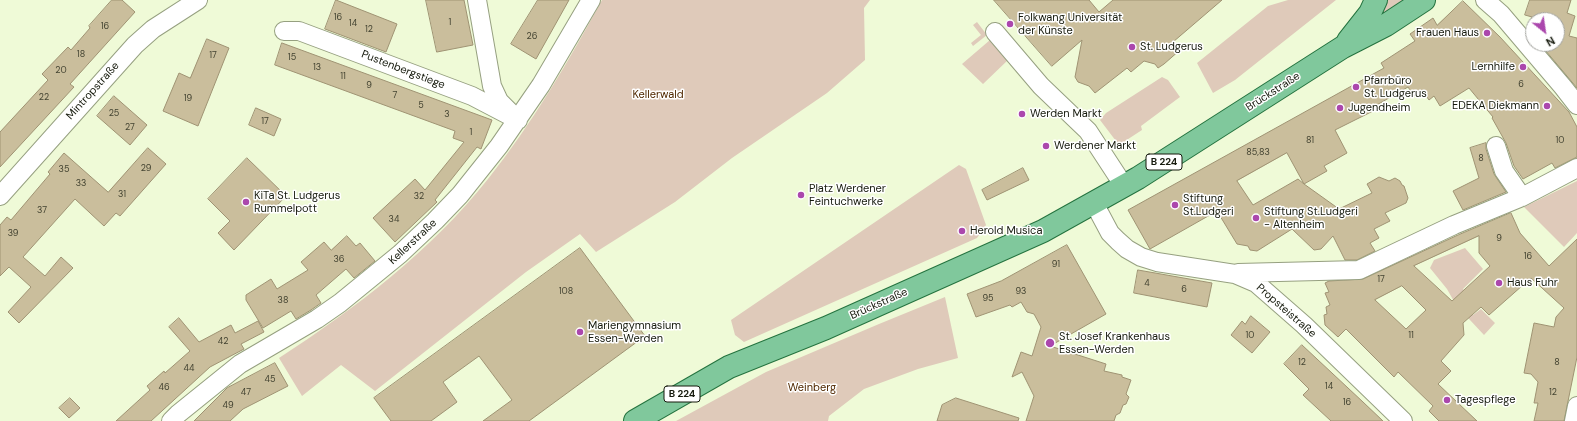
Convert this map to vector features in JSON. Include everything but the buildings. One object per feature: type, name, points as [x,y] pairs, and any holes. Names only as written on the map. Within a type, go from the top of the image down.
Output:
[{"type":"main road","name":"B 224","points":[[1343,47],[1370,13],[1376,0]]},
{"type":"main road","name":"Brückstraße","points":[[635,421],[729,367],[826,328],[1043,231],[1124,186],[1343,47],[1386,25],[1424,0]]},
{"type":"street","points":[[477,0],[492,86],[499,101],[518,120]]},
{"type":"street","name":"Kellerstraße","points":[[171,421],[240,364],[328,311],[363,286],[400,254],[460,195],[518,120],[561,53],[591,0]]},
{"type":"street","points":[[1485,0],[1501,14],[1564,87],[1577,105]]},
{"type":"street","name":"Mintropstraße","points":[[0,196],[134,45],[193,2]]},
{"type":"street","name":"Pustenbergstiege","points":[[284,31],[299,31],[472,96],[518,120]]},
{"type":"street","points":[[995,32],[1041,86],[1088,131],[1124,186]]},
{"type":"street","points":[[1496,146],[1504,172],[1522,197]]},
{"type":"street","points":[[1235,274],[1359,270],[1454,225],[1522,197],[1577,168]]},
{"type":"street","name":"Propsteistraße","points":[[1094,203],[1114,237],[1127,250],[1141,257],[1157,262],[1235,274],[1256,283],[1292,315],[1403,421]]},
{"type":"street","points":[[1574,421],[1577,406]]},
{"type":"green space","name":"Kellerwald","points":[[602,0],[870,0],[864,8],[865,60],[827,93],[732,158],[675,202],[596,252],[580,234],[526,272],[375,391],[341,365],[302,396],[279,358],[336,319],[391,277],[442,230],[466,205],[520,137],[563,69]]},
{"type":"green space","points":[[1288,0],[1336,0],[1235,80],[1213,93],[1197,63],[1268,6]]},
{"type":"green space","points":[[1388,0],[1407,0],[1380,17]]},
{"type":"green space","points":[[977,22],[987,35],[973,46],[971,43],[981,35],[973,25]]},
{"type":"green space","points":[[990,40],[1008,60],[983,84],[962,64]]},
{"type":"green space","points":[[1162,77],[1168,80],[1180,97],[1141,126],[1142,130],[1119,145],[1100,120],[1106,113]]},
{"type":"green space","points":[[959,165],[966,169],[986,225],[977,238],[744,342],[735,335],[731,320]]},
{"type":"green space","points":[[1577,181],[1577,233],[1564,247],[1524,207]]},
{"type":"green space","points":[[1465,248],[1483,269],[1463,289],[1470,297],[1464,305],[1473,315],[1481,309],[1495,323],[1484,335],[1456,305],[1447,289],[1430,268],[1434,260]]},
{"type":"green space","name":"Weinberg","points":[[945,297],[958,358],[918,369],[864,389],[829,416],[828,421],[676,421],[766,372]]},
{"type":"place","name":"Folkwang Universität der Künste","points":[[1010,24]]},
{"type":"place","name":"Frauen Haus","points":[[1487,33]]},
{"type":"place","name":"St. Ludgerus","points":[[1132,47]]},
{"type":"place","name":"Lernhilfe","points":[[1523,67]]},
{"type":"place","name":"Pfarrbüro St. Ludgerus","points":[[1356,87]]},
{"type":"place","name":"EDEKA Diekmann","points":[[1547,106]]},
{"type":"place","name":"Jugendheim","points":[[1340,108]]},
{"type":"place","name":"Werden Markt","points":[[1022,114]]},
{"type":"place","name":"Werdener Markt","points":[[1046,146]]},
{"type":"place","name":"Platz Werdener Feintuchwerke","points":[[801,195]]},
{"type":"place","name":"KiTa St. Ludgerus Rummelpott","points":[[246,202]]},
{"type":"place","name":"Stiftung St.Ludgeri","points":[[1175,205]]},
{"type":"place","name":"Stiftung St.Ludgeri - Altenheim","points":[[1256,218]]},
{"type":"place","name":"Herold Musica","points":[[962,231]]},
{"type":"place","name":"Haus Fuhr","points":[[1499,283]]},
{"type":"place","name":"Mariengymnasium Essen-Werden","points":[[580,332]]},
{"type":"place","name":"St. Josef Krankenhaus Essen-Werden","points":[[1050,343]]},
{"type":"place","name":"Tagespflege","points":[[1447,400]]}]
